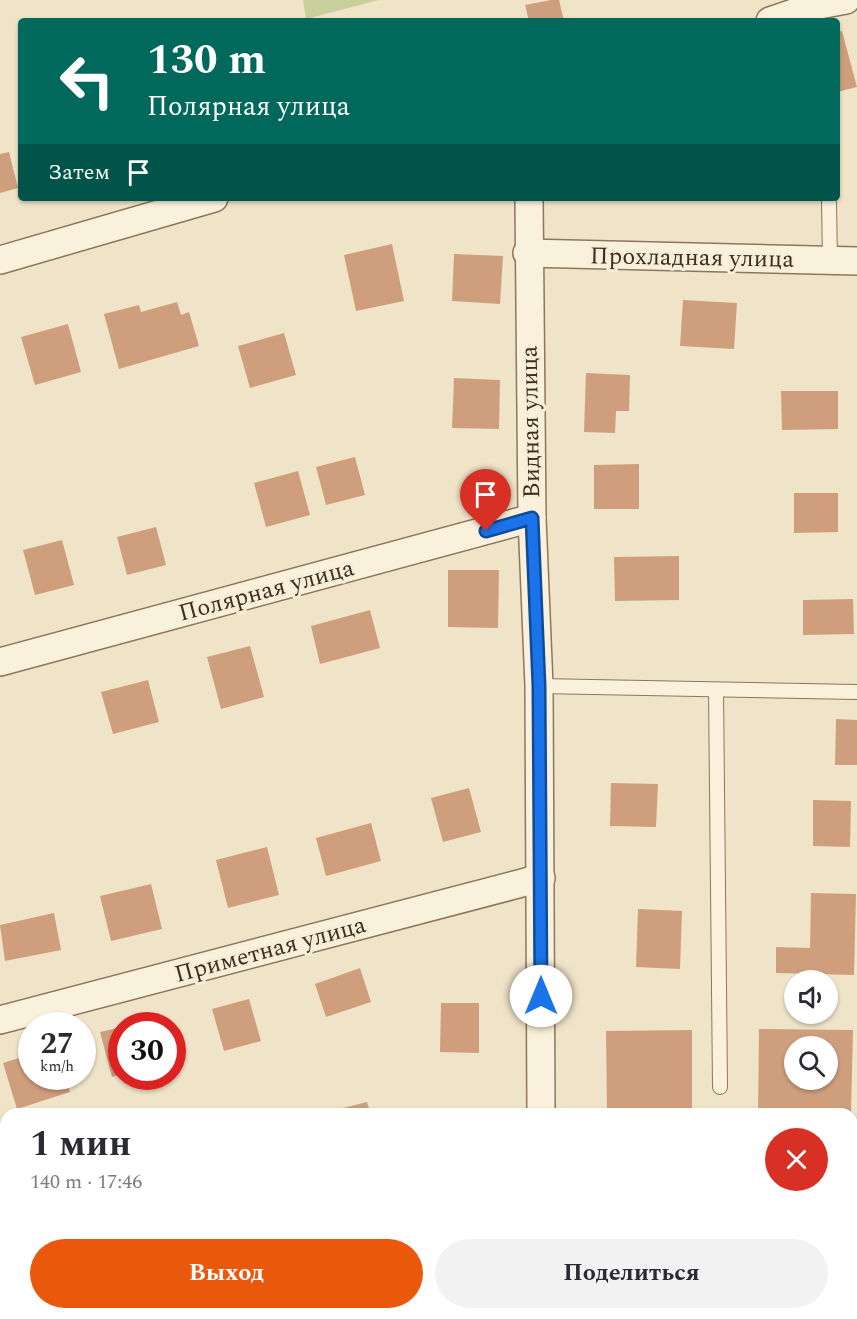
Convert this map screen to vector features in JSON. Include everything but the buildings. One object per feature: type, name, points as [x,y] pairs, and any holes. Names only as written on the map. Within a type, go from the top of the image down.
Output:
[{"type":"street","points":[[779,18],[814,6],[846,0]]},
{"type":"street","points":[[0,260],[204,201]]},
{"type":"street","name":"Видная улица","points":[[529,201],[527,253],[532,518],[539,686],[542,1108]]},
{"type":"street","name":"Прохладная улица","points":[[527,253],[857,261]]},
{"type":"street","name":"Полярная улица","points":[[0,662],[532,518]]},
{"type":"street","name":"Приметная улица","points":[[0,1020],[541,878]]},
{"type":"lane","points":[[829,202],[830,260]]},
{"type":"lane","points":[[539,686],[857,692]]},
{"type":"lane","points":[[716,690],[720,1087]]},
{"type":"green space","points":[[303,0],[379,0],[310,18],[306,18]]},
{"type":"route","points":[[486,531],[532,518],[539,686],[541,996]]}]
